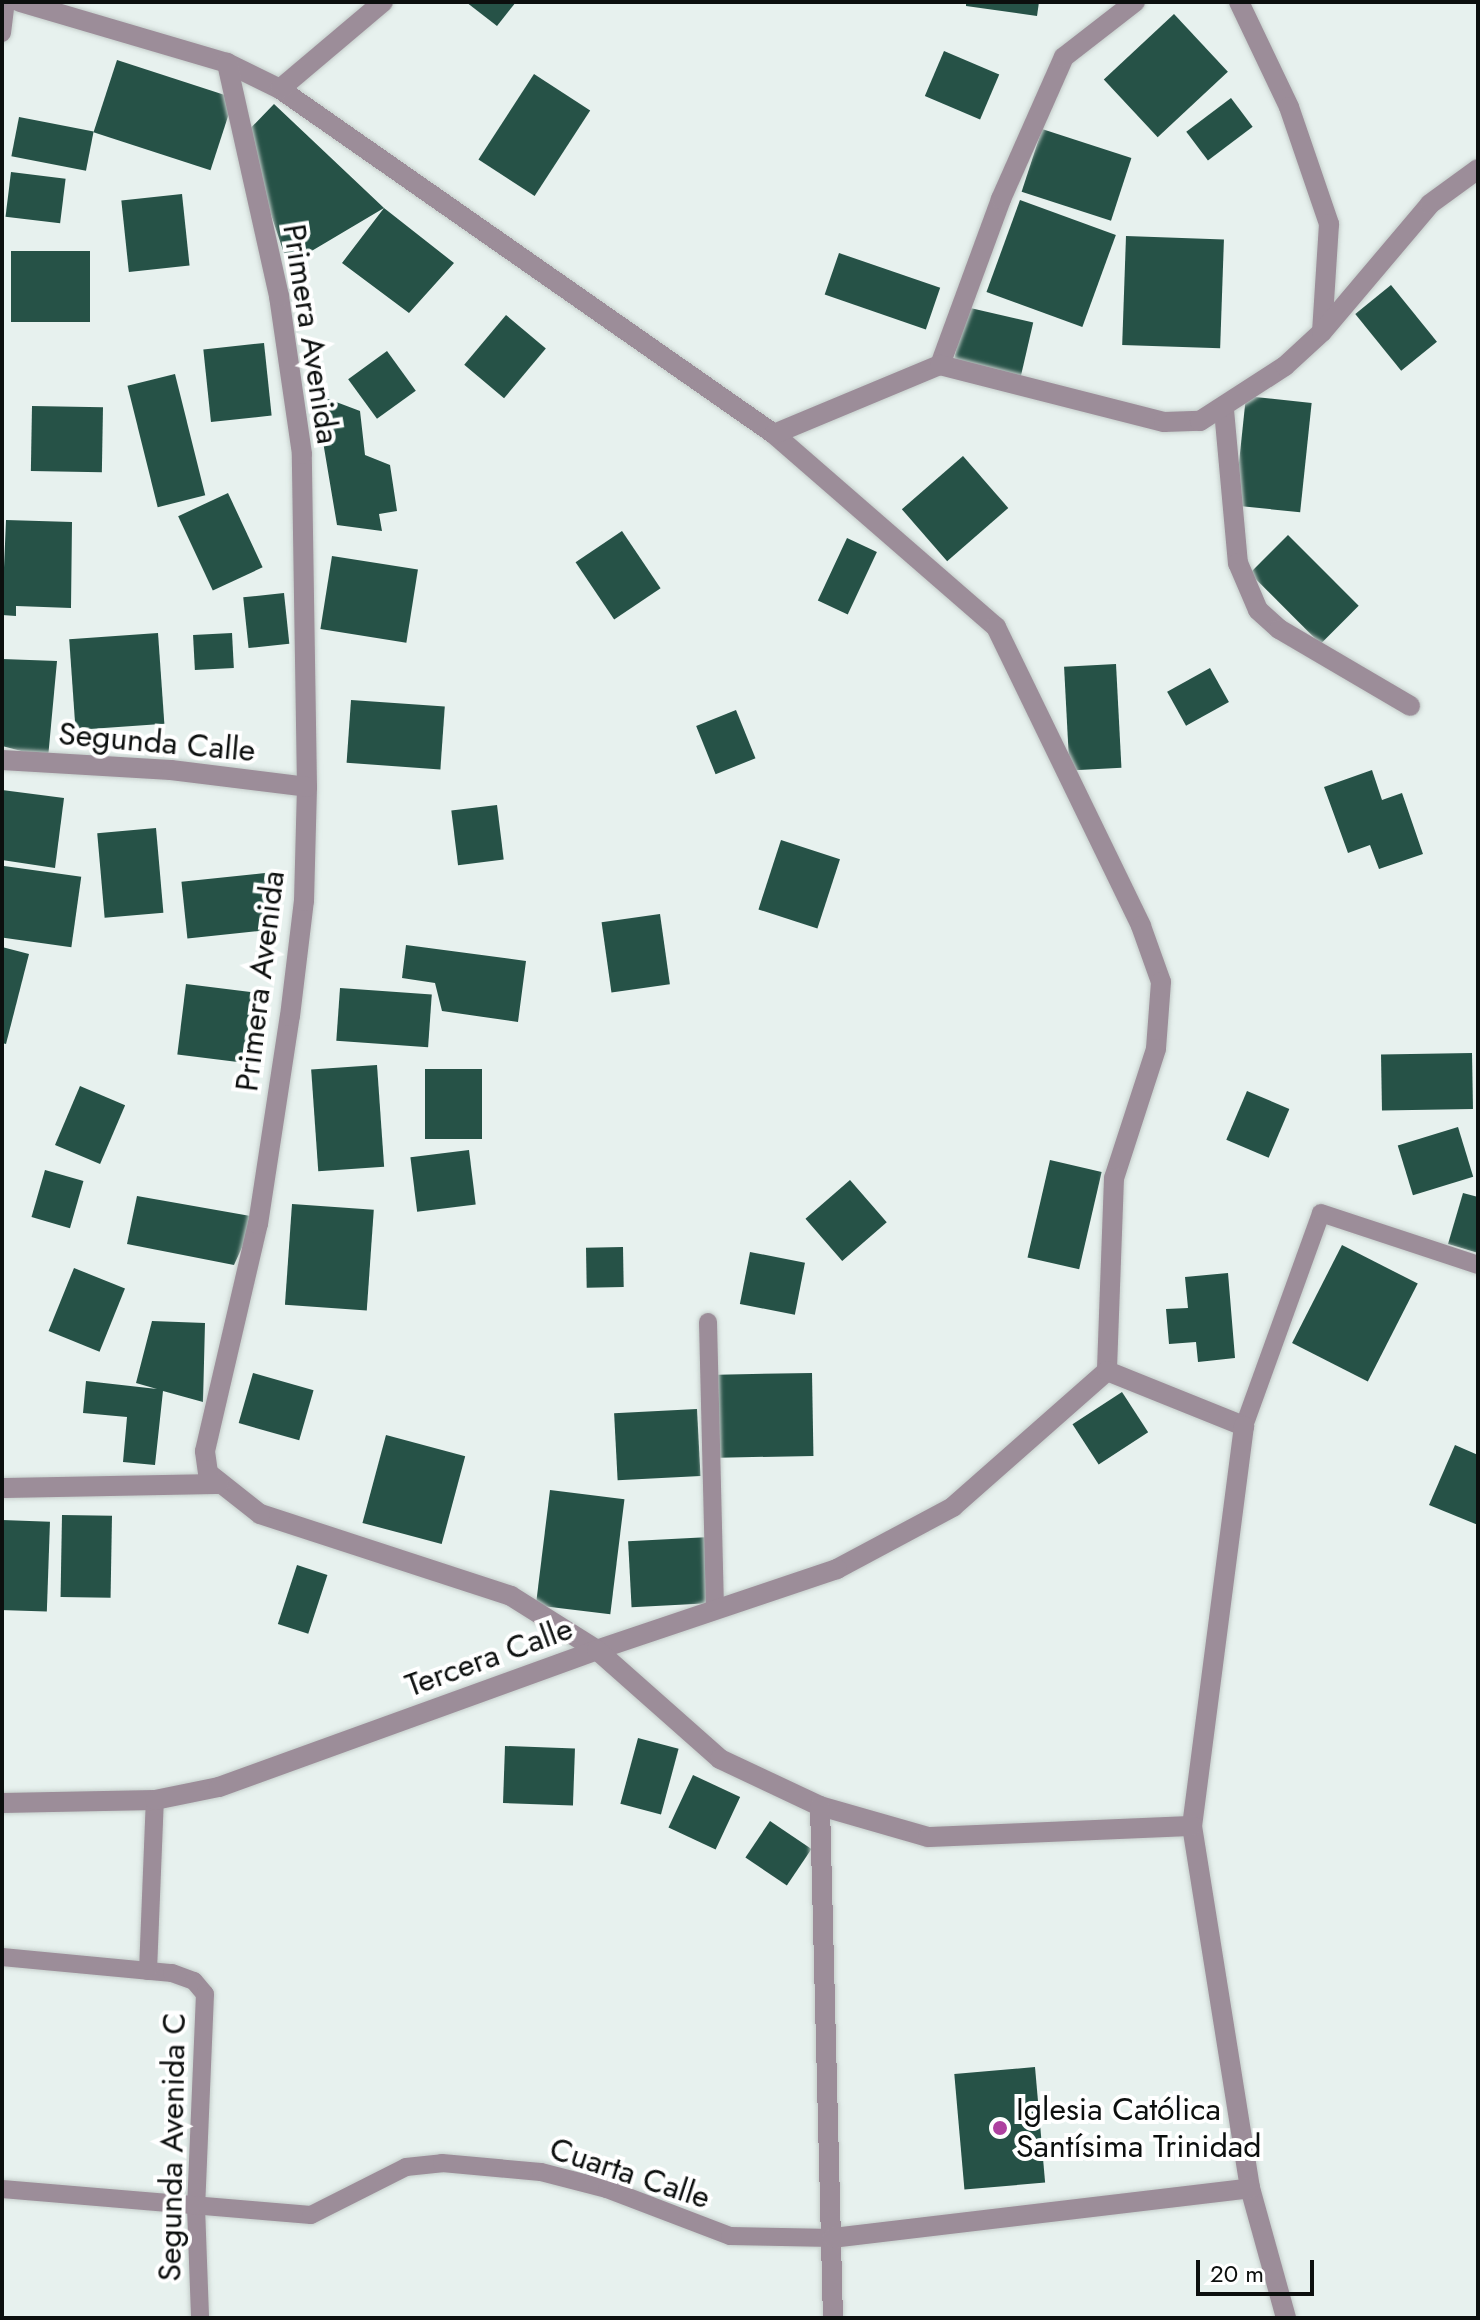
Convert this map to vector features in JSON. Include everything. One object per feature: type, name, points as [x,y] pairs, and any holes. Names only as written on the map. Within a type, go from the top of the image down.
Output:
[{"type":"street","points":[[2,1488],[219,1484],[260,1514],[511,1596],[597,1650],[837,1569],[953,1507],[1107,1371],[1114,1178],[1156,1049],[1161,982],[1141,926],[996,627],[774,434],[280,89],[227,63],[20,2]]},
{"type":"street","points":[[280,89],[383,2]]},
{"type":"street","points":[[940,365],[1001,199],[1064,57],[1135,2]]},
{"type":"street","points":[[1239,2],[1289,107],[1329,224],[1322,332]]},
{"type":"street","name":"Primera Avenida","points":[[219,1484],[208,1473],[205,1451],[258,1224],[290,1016],[304,901],[307,787],[302,454],[279,296],[227,63]]},
{"type":"street","points":[[774,434],[940,365],[1164,422],[1200,421],[1224,410],[1322,332],[1430,204],[1478,169]]},
{"type":"street","points":[[1224,410],[1238,563],[1258,610],[1279,629],[1410,706]]},
{"type":"street","name":"Segunda Calle","points":[[2,760],[171,770],[307,787]]},
{"type":"street","points":[[1107,1371],[1244,1426],[1192,1826],[1250,2188],[1286,2318]]},
{"type":"street","name":"Tercera Calle","points":[[2,1803],[155,1800],[219,1787],[597,1650],[720,1759],[820,1806],[928,1837],[1192,1826]]},
{"type":"street","points":[[820,1806],[833,2318]]},
{"type":"street","name":"Cuarta Calle","points":[[833,2238],[1250,2188]]},
{"type":"lane","points":[[2,33],[6,2]]},
{"type":"lane","points":[[1244,1426],[1321,1213],[1478,1265]]},
{"type":"lane","points":[[708,1322],[715,1610]]},
{"type":"lane","points":[[2,1957],[148,1971],[155,1800]]},
{"type":"lane","name":"Segunda Avenida C","points":[[148,1971],[194,1981],[205,1994],[196,2207],[200,2318]]},
{"type":"lane","name":"Cuarta Calle","points":[[2,2189],[311,2215],[373,2180],[406,2167],[442,2163],[541,2172],[607,2189],[730,2236],[833,2238]]},
{"type":"building","points":[[466,2],[516,2],[497,26]]},
{"type":"building","points":[[966,2],[1039,2],[1037,16],[966,6]]},
{"type":"building","points":[[1174,14],[1228,72],[1158,137],[1104,79]]},
{"type":"building","points":[[944,51],[999,74],[980,120],[925,96]]},
{"type":"building","points":[[117,60],[234,98],[210,170],[94,132]]},
{"type":"building","points":[[534,74],[590,110],[535,196],[478,160]]},
{"type":"building","points":[[1231,98],[1253,127],[1208,160],[1186,132]]},
{"type":"building","points":[[274,104],[384,208],[288,265],[244,135]]},
{"type":"building","points":[[19,117],[94,132],[86,171],[11,156]]},
{"type":"building","points":[[1042,129],[1131,158],[1111,221],[1022,192]]},
{"type":"building","points":[[11,172],[66,179],[60,223],[6,217]]},
{"type":"building","points":[[182,194],[190,266],[129,272],[121,200]]},
{"type":"building","points":[[1020,200],[1116,235],[1082,327],[986,292]]},
{"type":"building","points":[[384,208],[454,263],[409,313],[342,263]]},
{"type":"building","points":[[1126,236],[1224,239],[1220,348],[1122,345]]},
{"type":"building","points":[[11,251],[90,251],[90,322],[11,322]]},
{"type":"building","points":[[839,253],[940,288],[926,329],[825,295]]},
{"type":"building","points":[[1391,285],[1437,342],[1401,371],[1355,314]]},
{"type":"building","points":[[966,307],[1033,323],[1020,378],[953,363]]},
{"type":"building","points":[[506,315],[546,348],[504,398],[464,365]]},
{"type":"building","points":[[264,343],[272,416],[211,422],[203,349]]},
{"type":"building","points":[[387,351],[416,391],[377,419],[348,379]]},
{"type":"building","points":[[175,374],[205,495],[158,507],[127,386]]},
{"type":"building","points":[[315,394],[360,411],[365,455],[390,465],[397,511],[379,514],[382,531],[337,525]]},
{"type":"building","points":[[1246,396],[1312,403],[1300,512],[1235,505]]},
{"type":"building","points":[[32,406],[103,407],[102,472],[31,471]]},
{"type":"building","points":[[963,456],[1008,508],[947,561],[902,509]]},
{"type":"building","points":[[228,493],[263,567],[213,591],[178,516]]},
{"type":"building","points":[[6,520],[72,522],[71,608],[16,606],[16,616],[2,615]]},
{"type":"building","points":[[622,531],[661,588],[614,620],[576,562]]},
{"type":"building","points":[[1288,535],[1359,606],[1321,644],[1250,573]]},
{"type":"building","points":[[847,538],[877,552],[848,614],[818,601]]},
{"type":"building","points":[[332,556],[418,570],[406,643],[320,629]]},
{"type":"building","points":[[284,593],[289,644],[249,648],[243,597]]},
{"type":"building","points":[[158,633],[164,724],[76,730],[69,639]]},
{"type":"building","points":[[232,633],[234,668],[195,670],[193,635]]},
{"type":"building","points":[[2,659],[57,661],[48,758],[2,746]]},
{"type":"building","points":[[1116,664],[1121,768],[1070,771],[1064,667]]},
{"type":"building","points":[[1210,668],[1229,702],[1186,726],[1167,692]]},
{"type":"building","points":[[351,700],[445,707],[440,769],[347,763]]},
{"type":"building","points":[[736,710],[755,758],[716,774],[696,726]]},
{"type":"building","points":[[1372,770],[1382,800],[1402,793],[1423,854],[1379,869],[1370,845],[1348,853],[1324,787]]},
{"type":"building","points":[[2,790],[64,798],[55,868],[2,860]]},
{"type":"building","points":[[497,805],[504,860],[458,865],[451,811]]},
{"type":"building","points":[[156,828],[163,913],[105,918],[97,833]]},
{"type":"building","points":[[781,840],[840,859],[817,929],[758,909]]},
{"type":"building","points":[[4,866],[81,877],[71,947],[2,937]]},
{"type":"building","points":[[265,873],[271,930],[187,938],[181,882]]},
{"type":"building","points":[[660,914],[670,984],[611,993],[602,922]]},
{"type":"building","points":[[406,945],[526,961],[518,1022],[442,1011],[435,983],[402,978]]},
{"type":"building","points":[[2,947],[29,954],[6,1044],[2,1043]]},
{"type":"building","points":[[186,984],[253,992],[244,1063],[177,1054]]},
{"type":"building","points":[[340,988],[432,994],[428,1047],[336,1041]]},
{"type":"building","points":[[1472,1053],[1473,1109],[1382,1111],[1381,1055]]},
{"type":"building","points":[[377,1065],[384,1167],[318,1171],[311,1070]]},
{"type":"building","points":[[425,1069],[482,1069],[482,1139],[425,1139]]},
{"type":"building","points":[[80,1086],[125,1105],[100,1164],[55,1145]]},
{"type":"building","points":[[1247,1091],[1289,1109],[1269,1158],[1226,1140]]},
{"type":"building","points":[[1458,1127],[1473,1177],[1413,1195],[1398,1145]]},
{"type":"building","points":[[469,1150],[476,1205],[417,1212],[410,1157]]},
{"type":"building","points":[[1050,1160],[1102,1172],[1079,1269],[1028,1257]]},
{"type":"building","points":[[45,1170],[83,1181],[70,1228],[31,1217]]},
{"type":"building","points":[[850,1180],[887,1222],[842,1261],[805,1219]]},
{"type":"building","points":[[1463,1193],[1478,1197],[1478,1253],[1448,1244]]},
{"type":"building","points":[[137,1196],[256,1217],[234,1265],[127,1244]]},
{"type":"building","points":[[292,1204],[374,1210],[367,1310],[285,1305]]},
{"type":"building","points":[[1342,1245],[1418,1284],[1368,1382],[1292,1343]]},
{"type":"building","points":[[623,1247],[624,1287],[587,1288],[586,1248]]},
{"type":"building","points":[[750,1252],[805,1263],[795,1315],[740,1304]]},
{"type":"building","points":[[74,1268],[125,1289],[100,1352],[49,1331]]},
{"type":"building","points":[[1228,1273],[1235,1358],[1198,1362],[1196,1342],[1169,1344],[1166,1309],[1188,1308],[1185,1277]]},
{"type":"building","points":[[152,1321],[205,1323],[203,1402],[163,1391],[155,1465],[123,1462],[127,1417],[83,1413],[86,1381],[157,1389],[136,1383]]},
{"type":"building","points":[[253,1373],[314,1390],[299,1440],[239,1423]]},
{"type":"building","points":[[812,1373],[813,1456],[719,1458],[718,1375]]},
{"type":"building","points":[[1122,1392],[1148,1432],[1099,1464],[1073,1424]]},
{"type":"building","points":[[697,1409],[701,1476],[618,1480],[614,1413]]},
{"type":"building","points":[[386,1435],[465,1456],[442,1544],[362,1523]]},
{"type":"building","points":[[1455,1445],[1478,1455],[1478,1525],[1429,1505]]},
{"type":"building","points":[[550,1490],[624,1499],[610,1614],[536,1605]]},
{"type":"building","points":[[62,1515],[112,1516],[111,1598],[61,1597]]},
{"type":"building","points":[[2,1520],[50,1522],[47,1612],[2,1610]]},
{"type":"building","points":[[710,1537],[713,1603],[632,1607],[628,1541]]},
{"type":"building","points":[[297,1565],[327,1575],[308,1634],[278,1624]]},
{"type":"building","points":[[638,1738],[679,1749],[661,1815],[620,1804]]},
{"type":"building","points":[[505,1746],[575,1748],[573,1805],[503,1803]]},
{"type":"building","points":[[693,1775],[740,1797],[716,1850],[668,1828]]},
{"type":"building","points":[[770,1821],[811,1849],[787,1885],[745,1857]]},
{"type":"building","name":"Iglesia Católica Santísima Trinidad","points":[[1035,2067],[1045,2183],[964,2190],[954,2074]]},
{"type":"place","name":"Iglesia Católica Santísima Trinidad","points":[[1000,2128]]}]
